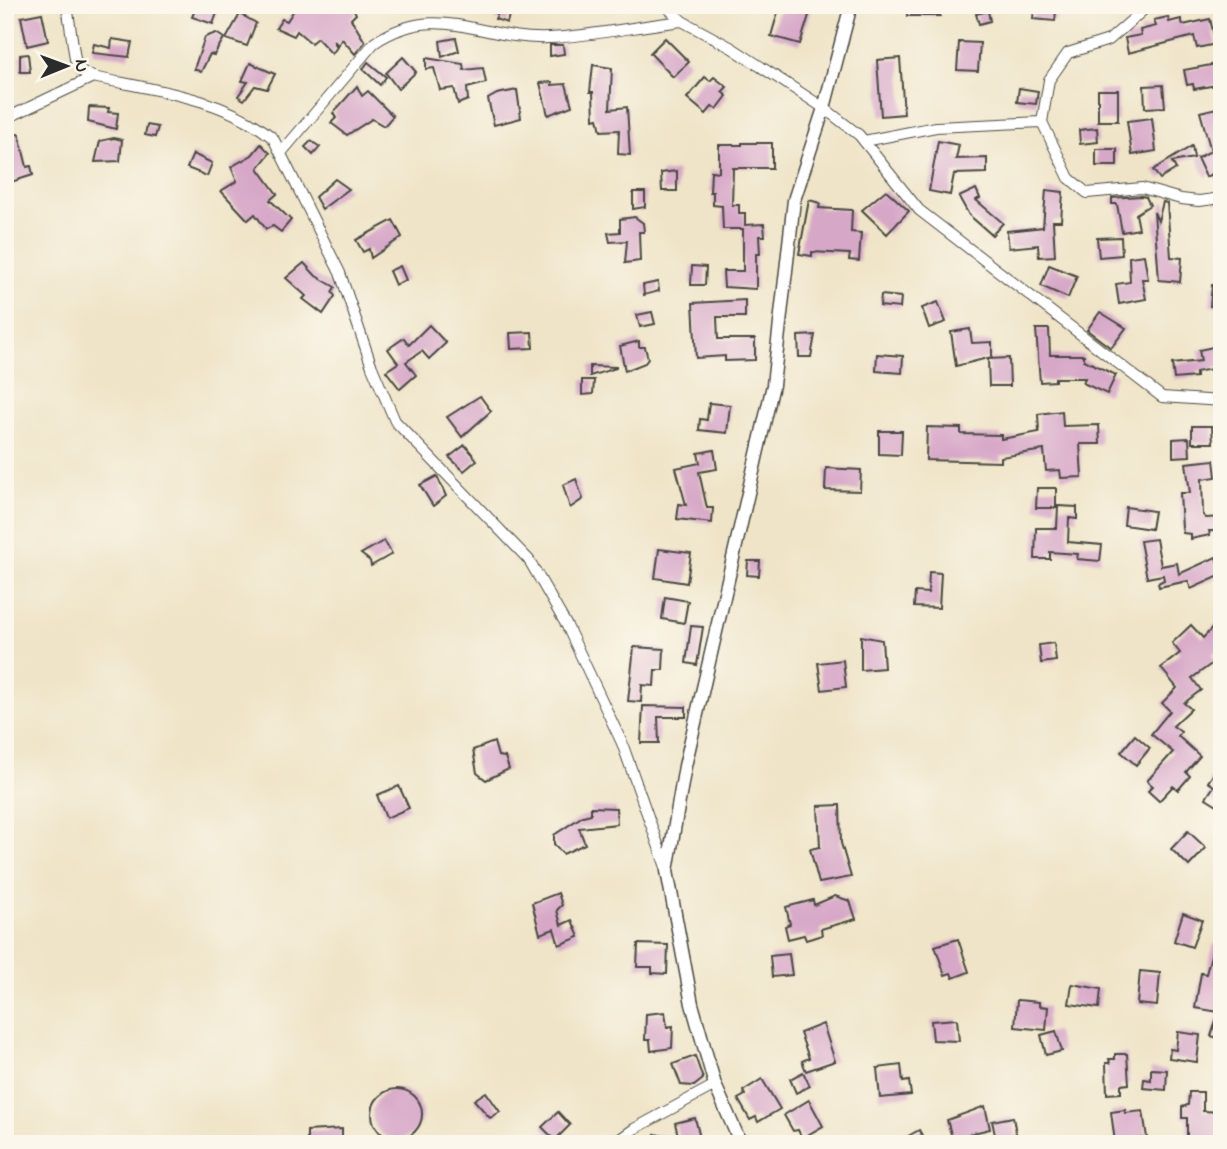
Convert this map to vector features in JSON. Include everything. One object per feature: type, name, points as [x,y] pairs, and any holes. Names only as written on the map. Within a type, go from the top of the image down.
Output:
[{"type":"street","points":[[67,5],[75,59],[81,71],[93,77],[229,111],[255,124],[273,138],[340,273],[372,367],[395,421],[487,513],[529,561],[566,626],[622,743],[667,871],[692,1004],[715,1085],[741,1144]]},
{"type":"street","points":[[665,5],[682,21],[732,48],[824,108],[864,141],[919,210],[1162,397],[1222,401]]},
{"type":"street","points":[[667,871],[685,766],[773,384],[794,200],[824,108],[851,5]]},
{"type":"street","points":[[1149,5],[1109,40],[1068,53],[1049,80],[1042,122],[1069,178],[1087,193],[1142,188],[1181,199],[1199,201],[1222,198]]},
{"type":"street","points":[[281,153],[374,43],[392,29],[440,19],[462,21],[507,36],[549,38],[682,21]]},
{"type":"street","points":[[5,120],[93,77]]},
{"type":"street","points":[[864,141],[936,127],[1042,122]]},
{"type":"street","points":[[613,1144],[634,1129],[715,1085]]},
{"type":"building","points":[[197,5],[220,5],[213,24],[192,17]]},
{"type":"building","points":[[297,5],[352,5],[356,14],[351,19],[365,42],[355,54],[342,39],[338,45],[333,40],[337,47],[332,54],[317,38],[311,43],[297,31],[294,36],[276,28],[282,19],[287,21]]},
{"type":"building","points":[[780,5],[811,9],[800,44],[771,36]]},
{"type":"building","points":[[907,5],[940,5],[940,16],[907,16]]},
{"type":"building","points":[[1034,9],[1056,11],[1055,21],[1033,19]]},
{"type":"building","points":[[499,11],[509,15],[507,23],[495,19]]},
{"type":"building","points":[[988,11],[990,21],[979,24],[976,14]]},
{"type":"building","points":[[42,13],[48,41],[27,46],[21,17]]},
{"type":"building","points":[[240,14],[256,23],[247,46],[226,39]]},
{"type":"building","points":[[1168,17],[1169,22],[1181,19],[1183,25],[1210,19],[1216,44],[1197,48],[1194,36],[1128,53],[1125,38],[1141,35],[1140,30],[1156,26],[1154,20]]},
{"type":"building","points":[[216,33],[224,38],[214,55],[210,54],[201,72],[194,69],[205,37]]},
{"type":"building","points":[[456,38],[459,51],[442,57],[440,41]]},
{"type":"building","points":[[665,38],[689,62],[673,77],[650,53]]},
{"type":"building","points":[[112,39],[132,42],[129,57],[92,53],[94,44],[111,48]]},
{"type":"building","points":[[959,42],[980,43],[978,71],[957,70]]},
{"type":"building","points":[[550,45],[563,45],[564,54],[550,56]]},
{"type":"building","points":[[28,54],[30,72],[20,72],[20,55]]},
{"type":"building","points":[[403,57],[416,72],[398,89],[386,73]]},
{"type":"building","points":[[426,58],[463,64],[464,70],[483,68],[486,83],[467,88],[468,100],[458,104],[454,88],[440,90],[434,68],[426,69]]},
{"type":"building","points":[[900,58],[904,114],[881,116],[877,60]]},
{"type":"building","points":[[368,62],[386,77],[380,85],[363,69]]},
{"type":"building","points":[[250,63],[275,74],[267,89],[255,86],[244,100],[238,96],[248,82],[242,81]]},
{"type":"building","points":[[1222,63],[1222,84],[1194,89],[1193,84],[1187,85],[1184,70]]},
{"type":"building","points":[[593,65],[612,68],[610,109],[627,107],[630,155],[618,154],[619,130],[601,131],[598,118],[594,119],[593,92],[590,92]]},
{"type":"building","points":[[705,77],[710,81],[714,77],[727,87],[722,92],[727,96],[717,109],[712,107],[706,114],[687,98]]},
{"type":"building","points":[[552,82],[552,85],[566,84],[572,106],[548,115],[540,83]]},
{"type":"building","points":[[1163,85],[1165,107],[1145,108],[1144,86]]},
{"type":"building","points":[[357,86],[362,96],[368,91],[393,116],[384,126],[372,119],[347,135],[331,123],[336,118],[333,113]]},
{"type":"building","points":[[1019,88],[1038,91],[1036,104],[1017,102]]},
{"type":"building","points":[[517,90],[521,118],[494,125],[488,99],[497,94]]},
{"type":"building","points":[[1098,90],[1118,90],[1118,121],[1098,121]]},
{"type":"building","points":[[89,107],[109,108],[108,112],[118,113],[116,129],[88,122]]},
{"type":"building","points":[[1217,108],[1222,126],[1222,174],[1213,178],[1211,174],[1206,177],[1197,158],[1211,151],[1200,112]]},
{"type":"building","points":[[1152,118],[1156,151],[1132,155],[1127,121]]},
{"type":"building","points":[[147,125],[158,127],[155,137],[145,135]]},
{"type":"building","points":[[1097,128],[1098,142],[1080,144],[1079,130]]},
{"type":"building","points":[[19,134],[27,167],[31,166],[33,175],[5,184],[5,135]]},
{"type":"building","points":[[114,138],[122,140],[120,161],[95,162],[100,141]]},
{"type":"building","points":[[311,141],[320,147],[313,155],[305,147]]},
{"type":"building","points":[[938,141],[959,145],[956,159],[987,158],[987,173],[954,174],[950,195],[929,191]]},
{"type":"building","points":[[772,143],[772,168],[733,168],[732,205],[739,205],[739,213],[745,213],[745,225],[764,224],[765,236],[759,236],[760,254],[756,254],[756,289],[724,287],[723,271],[743,271],[743,229],[723,229],[722,206],[713,205],[713,192],[710,192],[711,171],[719,172],[719,145]]},
{"type":"building","points":[[261,144],[270,153],[258,168],[277,194],[270,200],[291,220],[281,232],[273,226],[266,229],[255,214],[248,220],[221,191],[237,181],[231,167],[252,155]]},
{"type":"building","points":[[1192,146],[1194,158],[1172,162],[1176,169],[1160,179],[1153,170]]},
{"type":"building","points":[[1096,149],[1117,149],[1117,166],[1096,166]]},
{"type":"building","points":[[193,154],[212,163],[207,176],[187,168]]},
{"type":"building","points":[[677,171],[677,191],[662,191],[661,173]]},
{"type":"building","points":[[335,179],[349,189],[322,209],[315,197]]},
{"type":"building","points":[[976,189],[980,198],[976,200],[1003,223],[992,235],[969,215],[959,197]]},
{"type":"building","points":[[886,190],[909,211],[887,234],[862,210]]},
{"type":"building","points":[[1046,190],[1063,192],[1061,221],[1053,221],[1055,256],[1039,257],[1038,245],[1009,248],[1007,231],[1043,227]]},
{"type":"building","points":[[633,192],[645,192],[645,207],[633,209]]},
{"type":"building","points":[[1146,197],[1150,205],[1136,214],[1139,229],[1122,232],[1117,204],[1112,204],[1112,198]]},
{"type":"building","points":[[809,200],[820,203],[819,208],[852,210],[851,232],[861,233],[859,261],[849,260],[850,254],[799,254]]},
{"type":"building","points":[[1163,202],[1167,203],[1171,257],[1182,258],[1180,282],[1159,280],[1154,212],[1158,221]]},
{"type":"building","points":[[635,217],[643,223],[644,232],[639,232],[640,261],[625,263],[627,241],[610,242],[608,233],[620,232],[620,219]]},
{"type":"building","points":[[393,220],[402,237],[371,258],[369,249],[363,252],[356,240]]},
{"type":"building","points":[[1121,237],[1122,255],[1099,257],[1097,238]]},
{"type":"building","points":[[1144,255],[1148,279],[1142,279],[1146,299],[1119,304],[1116,284],[1130,282],[1129,257]]},
{"type":"building","points":[[304,263],[316,276],[335,287],[332,292],[335,296],[323,314],[303,299],[306,296],[286,278]]},
{"type":"building","points":[[1049,265],[1077,276],[1068,298],[1041,286]]},
{"type":"building","points":[[400,266],[406,280],[395,285],[389,271]]},
{"type":"building","points":[[692,266],[706,267],[705,285],[691,285]]},
{"type":"building","points":[[658,282],[659,291],[644,295],[643,285]]},
{"type":"building","points":[[1212,285],[1222,286],[1222,307],[1210,306]]},
{"type":"building","points":[[881,295],[901,297],[900,308],[880,306]]},
{"type":"building","points":[[745,300],[745,317],[717,317],[718,339],[755,339],[755,360],[725,361],[725,356],[696,358],[693,303]]},
{"type":"building","points":[[938,302],[946,322],[929,328],[922,308]]},
{"type":"building","points":[[652,312],[655,324],[640,327],[637,315]]},
{"type":"building","points":[[1100,312],[1126,328],[1111,348],[1087,330]]},
{"type":"building","points":[[429,325],[446,343],[429,359],[422,351],[406,362],[416,375],[400,389],[386,371],[398,363],[388,349],[404,338],[409,345]]},
{"type":"building","points":[[970,329],[972,343],[992,342],[992,357],[956,366],[951,332]]},
{"type":"building","points":[[1036,329],[1049,329],[1050,355],[1084,355],[1084,360],[1116,375],[1107,394],[1083,383],[1085,378],[1055,378],[1055,381],[1040,382]]},
{"type":"building","points":[[532,332],[533,348],[511,349],[510,333]]},
{"type":"building","points":[[815,335],[811,357],[799,357],[798,336]]},
{"type":"building","points":[[639,341],[639,347],[645,347],[648,359],[645,363],[625,371],[620,346]]},
{"type":"building","points":[[1222,345],[1222,367],[1196,372],[1196,377],[1174,379],[1172,364],[1201,361],[1199,350]]},
{"type":"building","points":[[877,354],[903,356],[902,373],[876,371]]},
{"type":"building","points":[[1009,358],[1010,386],[989,386],[988,359]]},
{"type":"building","points":[[590,366],[616,367],[616,368],[590,376]]},
{"type":"building","points":[[582,380],[594,380],[593,394],[582,395]]},
{"type":"building","points":[[480,396],[491,411],[462,437],[447,417]]},
{"type":"building","points":[[709,403],[730,405],[727,433],[699,430],[700,419],[707,420]]},
{"type":"building","points":[[1062,411],[1063,426],[1099,425],[1100,444],[1080,444],[1082,477],[1061,478],[1060,470],[1046,471],[1044,450],[1001,457],[1001,462],[926,460],[927,427],[961,428],[961,434],[1001,435],[1001,439],[1039,432],[1038,414]]},
{"type":"building","points":[[1192,426],[1212,426],[1213,443],[1192,443]]},
{"type":"building","points":[[879,431],[902,431],[901,455],[879,454]]},
{"type":"building","points":[[1189,438],[1190,456],[1173,457],[1173,439]]},
{"type":"building","points":[[465,445],[477,460],[464,471],[449,457]]},
{"type":"building","points":[[714,450],[717,469],[699,472],[707,508],[713,508],[712,523],[677,519],[679,504],[686,505],[676,468],[700,463],[698,453]]},
{"type":"building","points":[[1214,460],[1216,477],[1202,479],[1203,515],[1206,518],[1222,517],[1222,531],[1209,531],[1210,535],[1191,539],[1191,534],[1183,533],[1182,528],[1180,493],[1190,493],[1186,463]]},
{"type":"building","points":[[826,468],[861,470],[860,491],[825,490]]},
{"type":"building","points":[[437,476],[446,496],[433,506],[420,485]]},
{"type":"building","points":[[576,479],[583,499],[570,508],[563,485]]},
{"type":"building","points":[[1037,488],[1056,488],[1056,508],[1036,508]]},
{"type":"building","points":[[1058,506],[1077,507],[1077,519],[1069,518],[1068,542],[1102,545],[1100,561],[1077,559],[1078,554],[1050,552],[1050,559],[1035,559],[1036,528],[1057,528]]},
{"type":"building","points":[[1126,507],[1154,511],[1151,529],[1124,525]]},
{"type":"building","points":[[1156,539],[1161,566],[1177,563],[1179,574],[1216,557],[1222,575],[1191,589],[1188,581],[1159,587],[1158,583],[1164,580],[1163,575],[1147,578],[1140,541]]},
{"type":"building","points":[[384,541],[392,554],[371,566],[370,561],[361,554]]},
{"type":"building","points":[[659,549],[691,553],[687,583],[655,578]]},
{"type":"building","points":[[748,561],[760,561],[759,576],[747,575]]},
{"type":"building","points":[[929,572],[941,573],[939,608],[914,607],[915,592],[928,593]]},
{"type":"building","points":[[665,597],[688,601],[684,623],[662,619]]},
{"type":"building","points":[[1217,623],[1222,627],[1222,645],[1212,655],[1217,660],[1192,678],[1201,690],[1184,703],[1191,709],[1173,726],[1181,732],[1178,736],[1200,756],[1186,772],[1190,776],[1178,790],[1173,786],[1159,801],[1148,791],[1153,786],[1147,781],[1173,752],[1151,734],[1170,711],[1162,703],[1177,688],[1161,668],[1180,653],[1172,643],[1191,625],[1203,638]]},
{"type":"building","points":[[691,626],[703,627],[697,665],[686,663]]},
{"type":"building","points":[[861,636],[882,640],[884,668],[861,670]]},
{"type":"building","points":[[1054,643],[1056,661],[1041,663],[1039,645]]},
{"type":"building","points":[[634,647],[664,649],[663,670],[655,670],[654,686],[642,685],[641,702],[628,701]]},
{"type":"building","points":[[843,660],[846,687],[822,690],[818,663]]},
{"type":"building","points":[[643,706],[686,707],[686,717],[658,717],[659,743],[641,743]]},
{"type":"building","points":[[1135,735],[1150,748],[1136,765],[1121,752]]},
{"type":"building","points":[[494,742],[498,756],[505,757],[509,769],[486,780],[477,773],[473,750]]},
{"type":"building","points":[[1215,772],[1222,774],[1222,808],[1206,798],[1214,786],[1208,782]]},
{"type":"building","points":[[399,786],[409,808],[386,818],[377,795]]},
{"type":"building","points":[[840,805],[841,843],[851,877],[819,883],[810,849],[820,847],[818,806]]},
{"type":"building","points":[[591,807],[616,808],[617,824],[579,828],[585,844],[563,854],[554,844],[554,835],[583,816],[591,814]]},
{"type":"building","points":[[1188,831],[1206,848],[1189,866],[1171,849]]},
{"type":"building","points":[[558,893],[562,905],[557,910],[561,925],[572,920],[579,937],[559,945],[554,929],[540,934],[532,903]]},
{"type":"building","points":[[835,896],[850,901],[856,919],[821,929],[822,935],[806,940],[804,935],[788,939],[785,926],[790,924],[786,907],[813,900],[814,905]]},
{"type":"building","points":[[1183,913],[1202,920],[1192,947],[1174,941]]},
{"type":"building","points":[[958,939],[969,972],[953,978],[951,973],[945,975],[935,946]]},
{"type":"building","points":[[638,944],[668,945],[667,974],[652,973],[652,967],[637,967]]},
{"type":"building","points":[[1214,944],[1222,946],[1222,1039],[1211,1036],[1219,1012],[1195,1008],[1201,973],[1206,974]]},
{"type":"building","points":[[789,954],[792,975],[772,977],[770,956]]},
{"type":"building","points":[[1140,971],[1160,973],[1157,1006],[1137,1004]]},
{"type":"building","points":[[1072,984],[1101,989],[1099,1008],[1069,1004]]},
{"type":"building","points":[[1017,1000],[1039,1002],[1039,1006],[1048,1007],[1046,1030],[1015,1027]]},
{"type":"building","points":[[665,1012],[667,1027],[673,1026],[672,1048],[651,1051],[650,1040],[645,1040],[646,1014]]},
{"type":"building","points":[[957,1019],[959,1041],[933,1040],[931,1021]]},
{"type":"building","points":[[823,1024],[835,1061],[806,1071],[802,1061],[809,1058],[800,1033]]},
{"type":"building","points":[[1056,1031],[1062,1051],[1046,1055],[1041,1035]]},
{"type":"building","points":[[1178,1032],[1200,1035],[1197,1062],[1169,1058],[1170,1049],[1176,1050]]},
{"type":"building","points":[[1115,1054],[1127,1054],[1129,1084],[1121,1085],[1121,1093],[1107,1094],[1106,1063],[1110,1063],[1109,1059],[1115,1059]]},
{"type":"building","points":[[695,1056],[703,1079],[694,1086],[681,1085],[673,1064]]},
{"type":"building","points":[[901,1065],[903,1082],[909,1081],[911,1095],[880,1098],[877,1068]]},
{"type":"building","points":[[1151,1069],[1167,1070],[1166,1090],[1143,1088],[1144,1079],[1151,1080]]},
{"type":"building","points":[[803,1072],[810,1086],[796,1093],[790,1079]]},
{"type":"building","points":[[762,1079],[780,1109],[758,1122],[756,1117],[750,1120],[738,1099],[745,1095],[743,1091]]},
{"type":"building","points":[[397,1089],[415,1096],[422,1114],[415,1132],[397,1139],[379,1132],[372,1114],[379,1096]]},
{"type":"building","points":[[486,1092],[500,1112],[490,1118],[474,1100]]},
{"type":"building","points":[[1189,1092],[1203,1092],[1203,1111],[1221,1112],[1221,1140],[1187,1140],[1187,1118],[1182,1118],[1182,1107],[1188,1105]]},
{"type":"building","points":[[809,1100],[823,1126],[802,1138],[798,1130],[793,1131],[784,1115]]},
{"type":"building","points":[[985,1106],[990,1129],[969,1134],[971,1140],[961,1143],[959,1139],[953,1141],[947,1120]]},
{"type":"building","points":[[1125,1110],[1125,1113],[1143,1111],[1147,1138],[1115,1142],[1111,1112]]},
{"type":"building","points":[[558,1112],[570,1125],[555,1140],[542,1127]]},
{"type":"building","points":[[1013,1117],[1018,1144],[997,1144],[992,1121]]},
{"type":"building","points":[[695,1118],[701,1142],[649,1144],[655,1134],[679,1140],[675,1123]]},
{"type":"building","points":[[342,1129],[342,1144],[307,1144],[307,1131]]},
{"type":"building","points":[[919,1130],[927,1144],[894,1144]]}]
